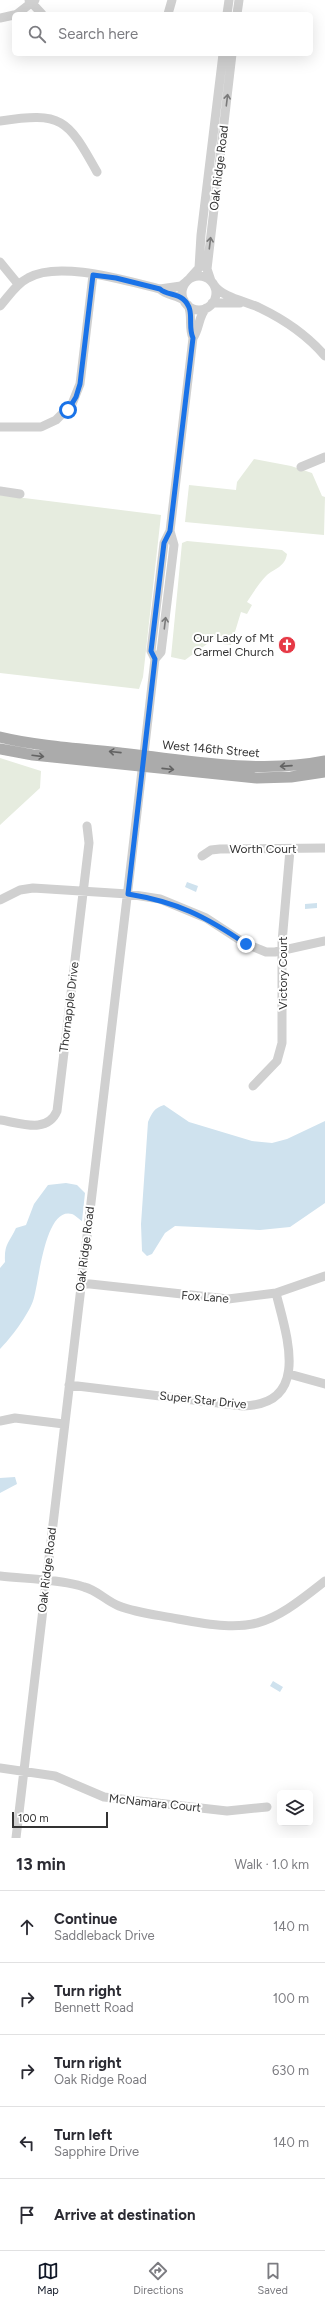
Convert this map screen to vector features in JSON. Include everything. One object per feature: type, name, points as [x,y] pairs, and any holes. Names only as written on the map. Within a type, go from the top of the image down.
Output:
[{"type":"main road","name":"West 146th Street","points":[[0,737],[34,744],[257,778],[291,777],[325,772]]},
{"type":"main road","name":"West 146th Street","points":[[0,749],[33,755],[256,766],[289,766],[325,761]]},
{"type":"street","points":[[169,12],[172,0]]},
{"type":"street","points":[[227,12],[229,0]]},
{"type":"street","points":[[237,12],[239,0]]},
{"type":"street","points":[[18,12],[32,1],[40,12]]},
{"type":"street","points":[[0,18],[12,15]]},
{"type":"street","name":"Oak Ridge Road","points":[[188,280],[200,265],[201,235],[222,56]]},
{"type":"street","name":"Oak Ridge Road","points":[[212,283],[207,269],[232,56]]},
{"type":"street","points":[[0,121],[39,116],[63,125],[80,141],[97,172]]},
{"type":"street","points":[[0,262],[18,284]]},
{"type":"street","points":[[0,306],[18,284],[29,277],[45,271],[116,278],[160,289],[181,286],[188,280],[201,276],[212,283],[220,291],[246,303],[259,307],[289,324],[325,356]]},
{"type":"street","points":[[0,427],[32,429],[41,427],[56,420],[72,404],[80,384],[93,275]]},
{"type":"street","points":[[186,303],[182,291],[188,280]]},
{"type":"street","points":[[209,305],[215,294],[212,283]]},
{"type":"street","points":[[160,289],[164,293],[175,295],[196,309],[209,305],[246,303]]},
{"type":"street","name":"Oak Ridge Road","points":[[186,303],[191,316],[190,329],[193,338]]},
{"type":"street","name":"Oak Ridge Road","points":[[16,1838],[155,659],[151,651],[164,543],[170,531],[193,338],[198,329],[199,317],[209,305]]},
{"type":"street","points":[[301,467],[325,457]]},
{"type":"street","points":[[0,492],[20,494]]},
{"type":"street","name":"Thornapple Drive","points":[[0,1120],[43,1125],[51,1122],[57,1111],[89,842],[87,826]]},
{"type":"street","name":"Worth Court","points":[[202,856],[211,850],[220,849],[290,850],[325,848]]},
{"type":"street","name":"Victory Court","points":[[253,1086],[276,1061],[282,1043],[282,951],[290,850]]},
{"type":"street","points":[[0,900],[20,890],[33,888],[128,894],[160,899],[206,918],[258,950],[282,951],[325,941]]},
{"type":"street","name":"Fox Lane","points":[[81,1283],[215,1299],[242,1298],[276,1293],[325,1276]]},
{"type":"street","name":"Super Star Drive","points":[[69,1385],[251,1405],[259,1404],[275,1396],[283,1386],[289,1374],[290,1354],[276,1293]]},
{"type":"street","points":[[289,1374],[325,1384]]},
{"type":"street","points":[[0,1421],[15,1418],[64,1424]]},
{"type":"street","points":[[0,1576],[87,1588],[107,1601],[128,1609],[216,1626],[238,1627],[272,1619],[299,1602],[325,1581]]},
{"type":"street","name":"McNamara Court","points":[[0,1768],[24,1770],[55,1776],[104,1797],[228,1811],[267,1807]]},
{"type":"shaded area","points":[[254,459],[291,466],[312,473],[322,496],[325,497],[324,535],[185,522],[189,485],[236,490],[237,482]]},
{"type":"shaded area","points":[[0,495],[161,515],[143,677],[139,689],[0,673]]},
{"type":"shaded area","points":[[187,541],[282,550],[287,554],[282,565],[269,573],[263,579],[247,602],[252,605],[247,614],[241,612],[231,645],[223,644],[224,636],[218,636],[185,660],[171,657],[182,543]]},
{"type":"shaded area","points":[[0,758],[41,771],[40,788],[0,825]]},
{"type":"water","points":[[187,882],[198,886],[196,892],[185,887]]},
{"type":"water","points":[[317,903],[317,908],[305,909],[305,904]]},
{"type":"water","points":[[164,1105],[189,1122],[252,1141],[272,1143],[287,1139],[325,1121],[325,1203],[290,1227],[260,1230],[175,1226],[165,1233],[152,1254],[147,1256],[142,1251],[141,1224],[148,1122],[154,1111]]},
{"type":"water","points":[[66,1183],[77,1185],[85,1193],[82,1221],[72,1214],[63,1215],[55,1222],[44,1248],[31,1307],[19,1326],[0,1349],[0,1268],[5,1262],[5,1251],[16,1228],[26,1225],[34,1204],[48,1185]]},
{"type":"water","points":[[15,1477],[17,1484],[0,1493],[0,1478]]},
{"type":"water","points":[[273,1681],[283,1687],[280,1692],[270,1686]]},
{"type":"place","name":"Our Lady of Mt Carmel Church","points":[[287,645]]},
{"type":"route","points":[[68,410],[79,390],[93,275],[116,278],[160,289],[164,293],[178,296],[184,300],[191,312],[190,329],[193,338],[170,531],[164,543],[151,651],[155,659],[128,894],[160,899],[206,918],[246,944]]}]
